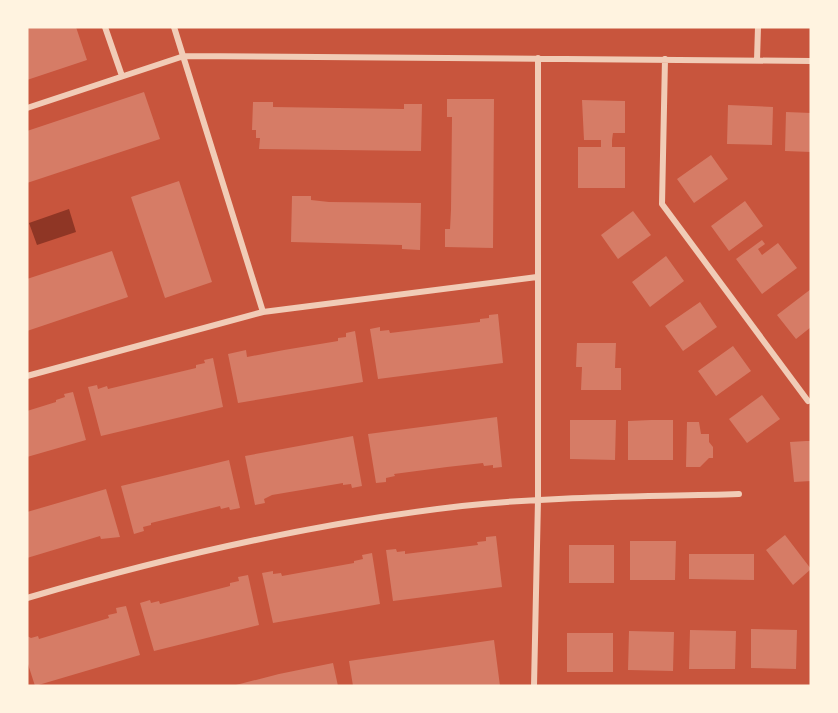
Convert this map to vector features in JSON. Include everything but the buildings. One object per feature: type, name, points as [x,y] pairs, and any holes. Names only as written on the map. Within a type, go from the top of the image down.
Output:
[{"type":"street","points":[[105,27],[122,76]]},
{"type":"street","points":[[174,27],[262,312]]},
{"type":"street","points":[[758,27],[758,60]]},
{"type":"street","points":[[27,108],[184,56],[811,61]]},
{"type":"street","points":[[534,686],[538,500],[538,58]]},
{"type":"street","points":[[665,59],[662,204],[808,401]]},
{"type":"street","points":[[27,376],[262,312],[537,277]]},
{"type":"street","points":[[27,598],[152,563],[274,535],[372,518],[538,500],[739,494]]},
{"type":"shaded area","points":[[69,209],[76,232],[37,245],[29,223]]}]
